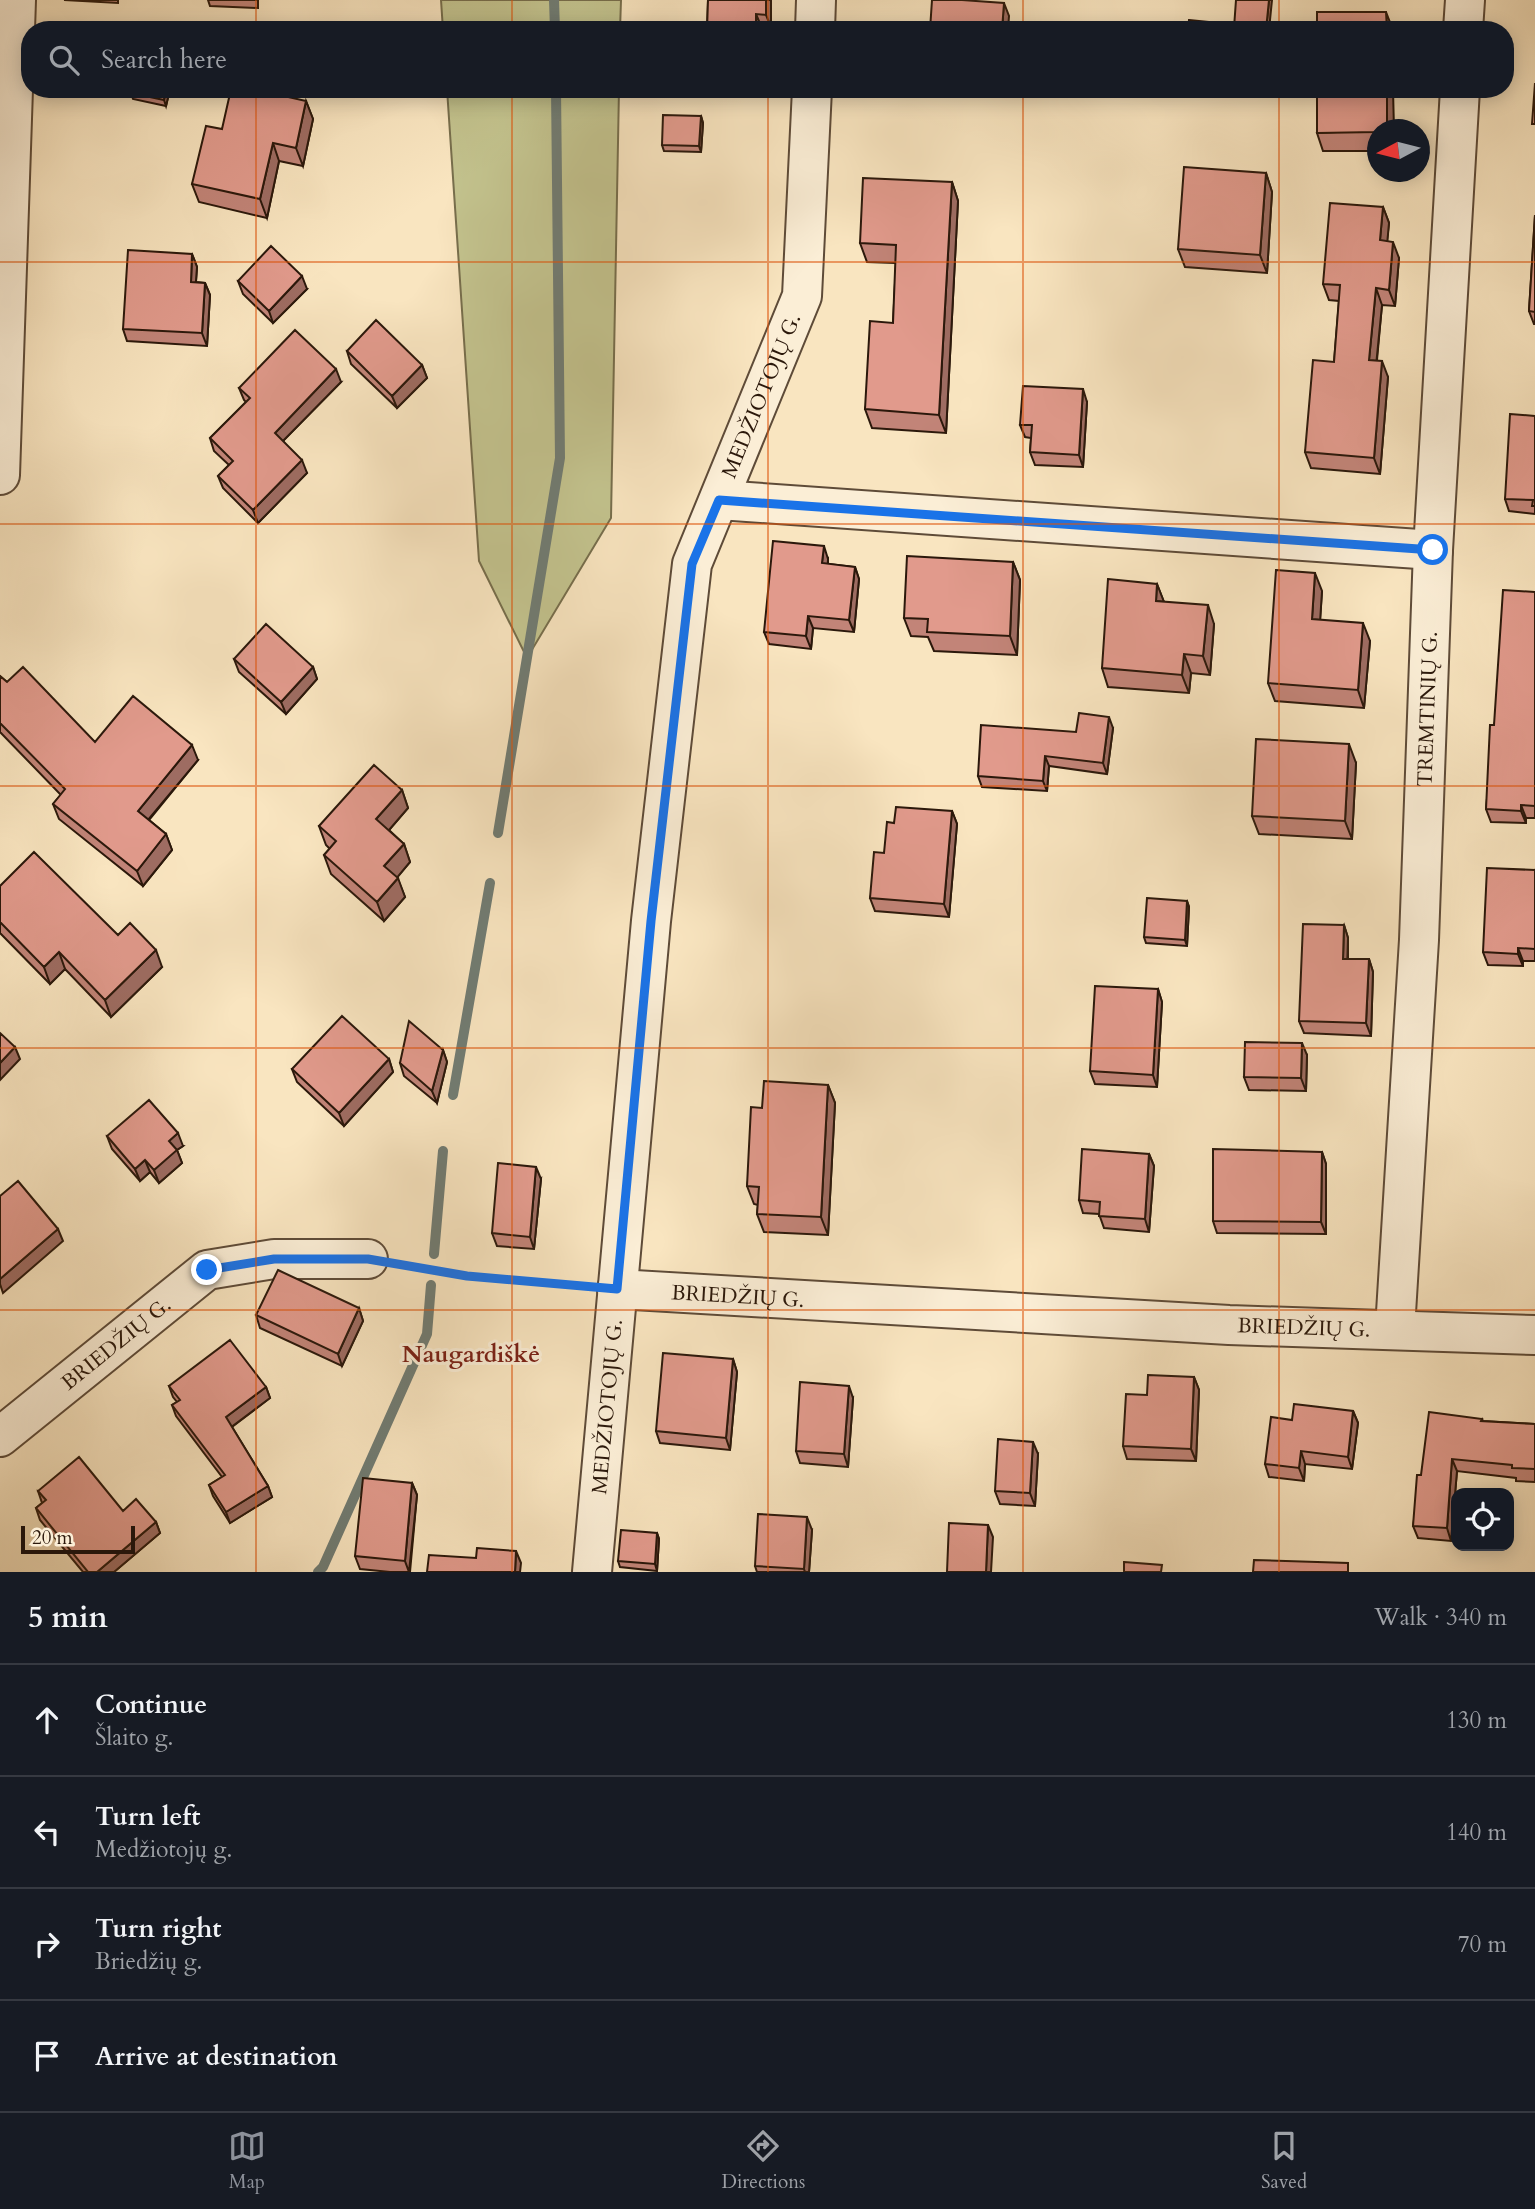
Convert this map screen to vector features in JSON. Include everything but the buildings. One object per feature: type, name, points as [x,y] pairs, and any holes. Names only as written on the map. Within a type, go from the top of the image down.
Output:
[{"type":"street","points":[[0,475],[16,0]]},
{"type":"street","points":[[815,21],[816,0]]},
{"type":"street","points":[[1464,21],[1465,0]]},
{"type":"street","name":"MEDŽIOTOJŲ G.","points":[[592,1572],[651,921],[692,564],[802,296],[812,98]]},
{"type":"street","name":"TREMTINIŲ G.","points":[[1395,1329],[1419,940],[1433,550],[1459,98]]},
{"type":"street","points":[[719,500],[1433,550]]},
{"type":"street","name":"BRIEDŽIŲ G.","points":[[0,1437],[207,1270],[274,1259],[368,1259]]},
{"type":"street","name":"BRIEDŽIŲ G.","points":[[617,1289],[1228,1325],[1535,1335]]},
{"type":"path","points":[[368,1259],[467,1276],[617,1289]]},
{"type":"green space","points":[[441,0],[621,0],[620,21],[442,21]]},
{"type":"green space","points":[[448,98],[619,98],[611,518],[527,658],[479,561]]},
{"type":"waterway","points":[[554,0],[555,21]]},
{"type":"waterway","points":[[498,833],[560,458],[556,98]]},
{"type":"waterway","points":[[453,1095],[490,883]]},
{"type":"waterway","points":[[434,1254],[443,1151]]},
{"type":"waterway","points":[[318,1572],[323,1567],[427,1334],[431,1285]]},
{"type":"district","name":"Naugardiškė","points":[[471,1354]]},
{"type":"route","points":[[207,1270],[274,1259],[368,1259],[467,1276],[617,1289],[651,921],[692,564],[719,500],[1433,550]]}]
